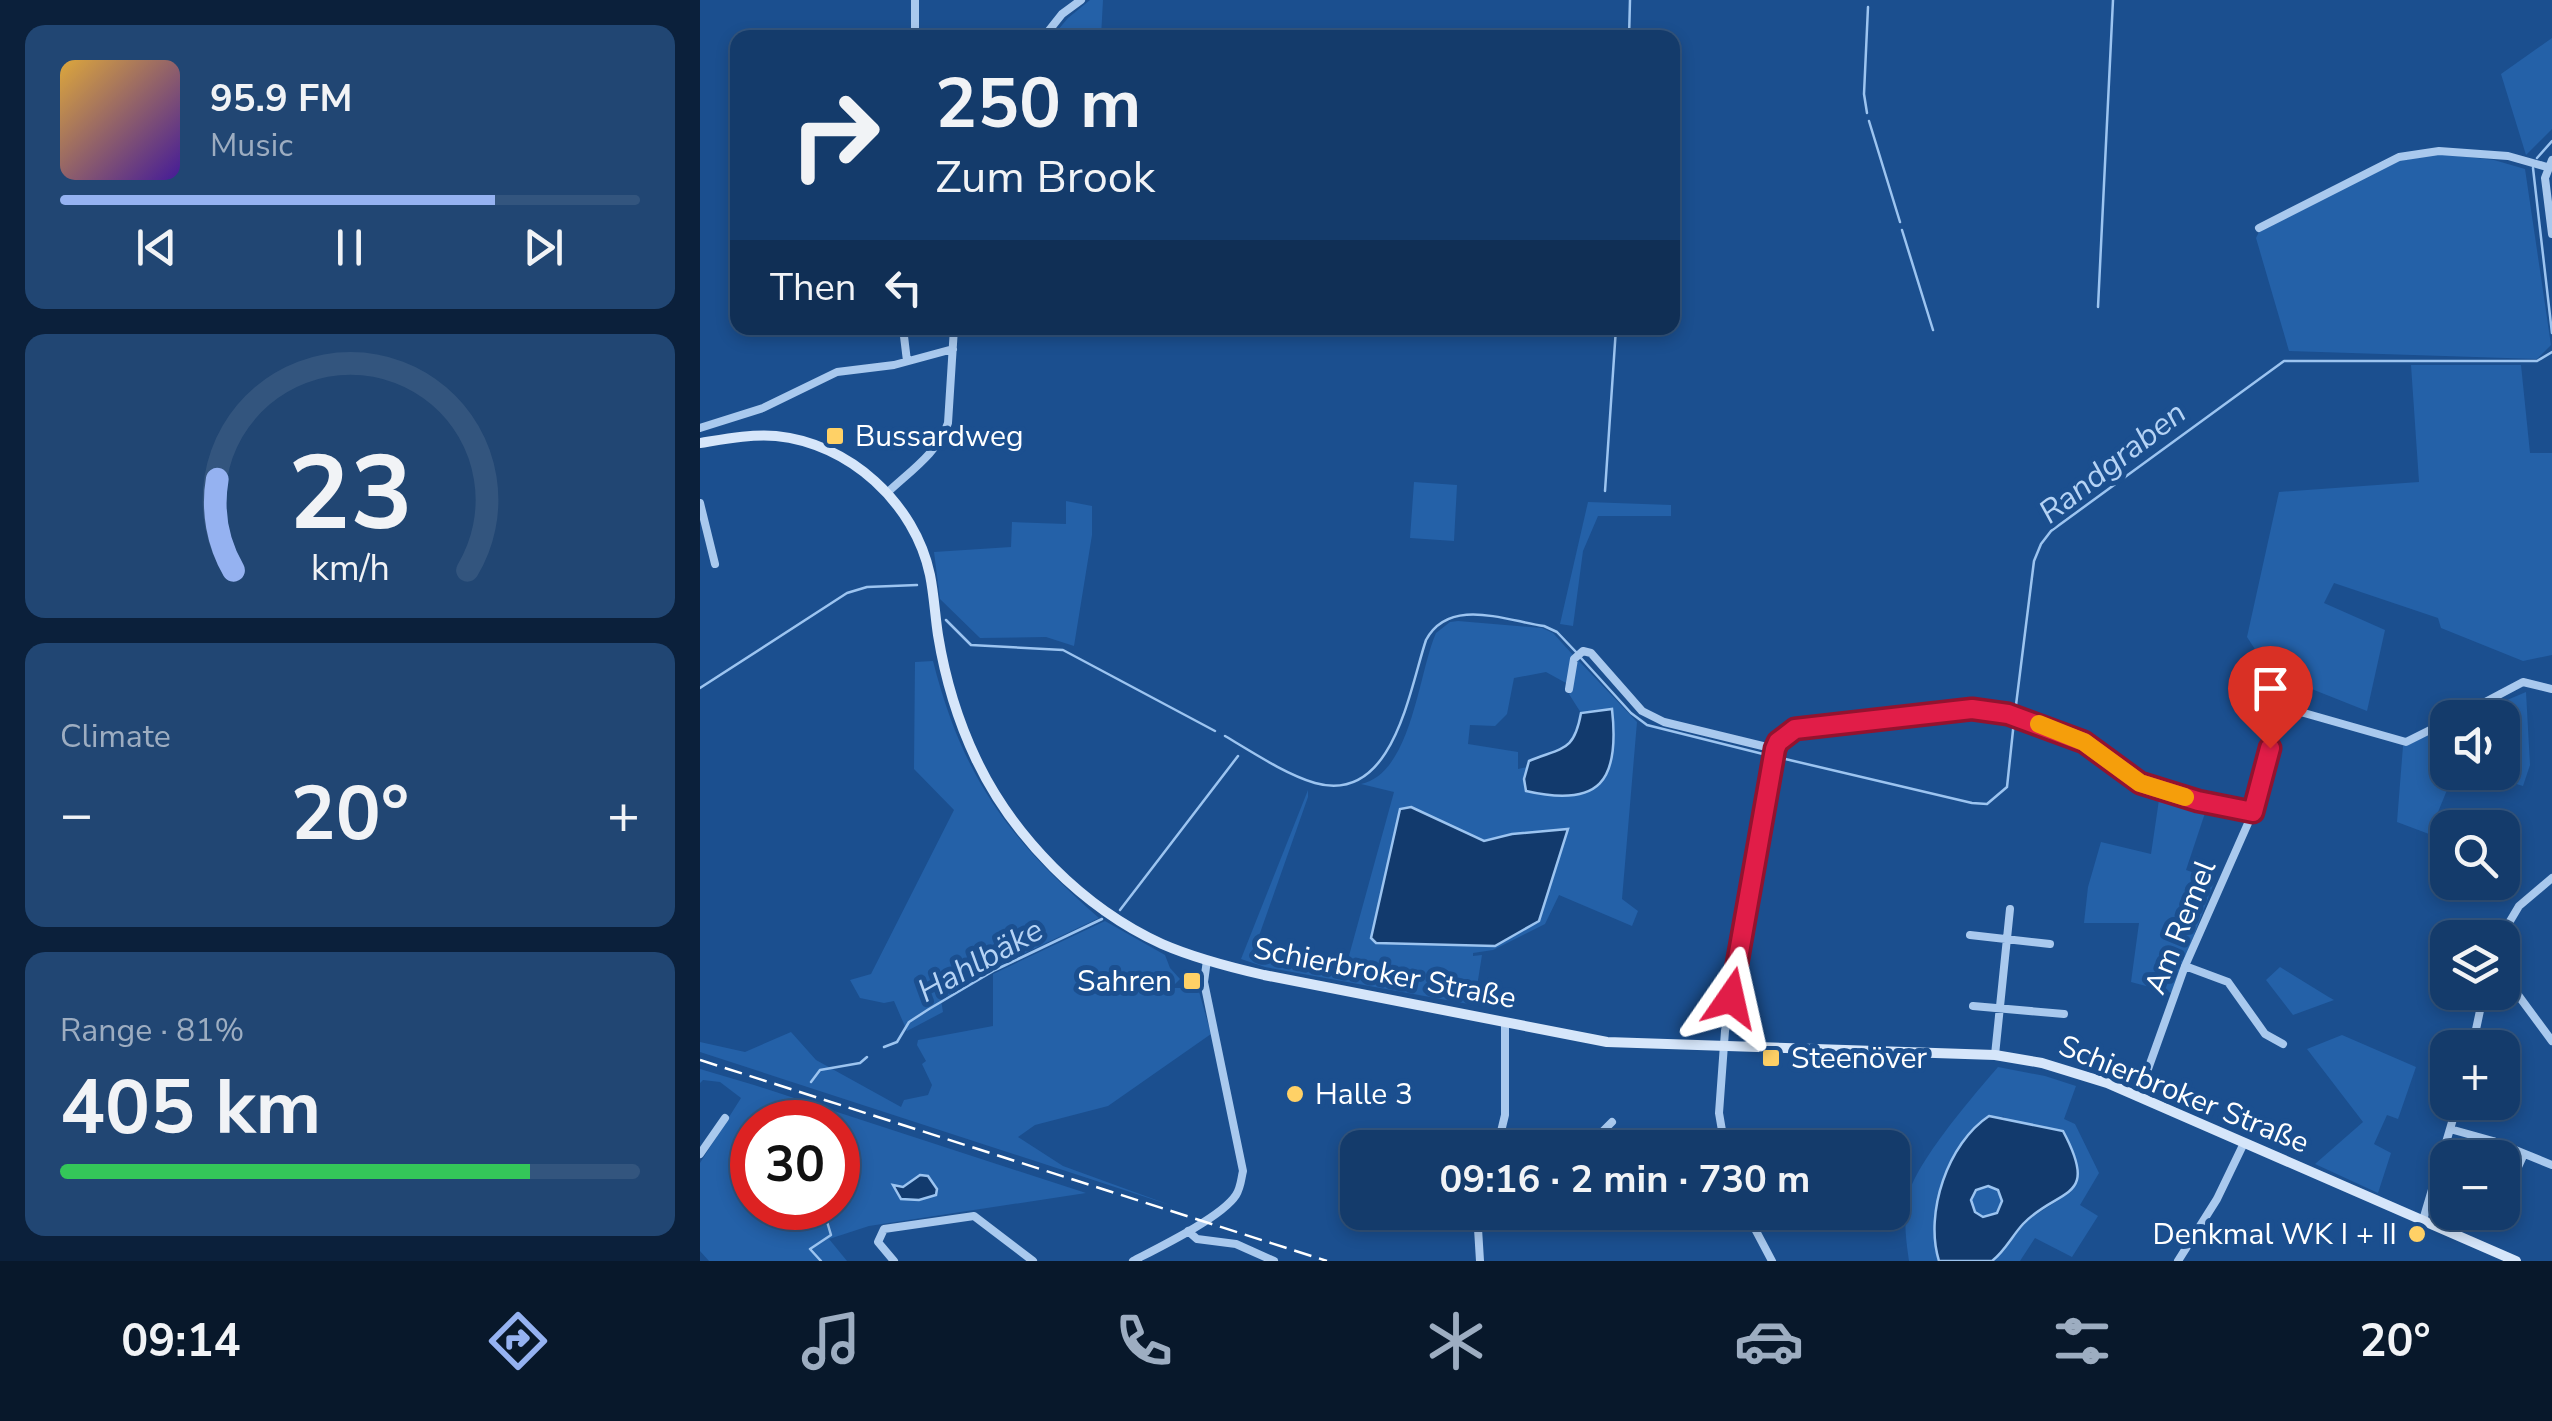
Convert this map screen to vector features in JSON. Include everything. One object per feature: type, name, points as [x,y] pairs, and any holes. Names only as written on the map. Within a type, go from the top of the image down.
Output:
[{"type":"main road","name":"Schierbroker Straße","points":[[700,444],[763,435],[802,440],[850,462],[887,493],[911,526],[925,556],[944,669],[956,710],[978,762],[1006,810],[1042,854],[1110,914],[1158,942],[1223,965],[1608,1042],[1995,1055],[2068,1069],[2516,1261]]},
{"type":"street","points":[[915,0],[915,30]]},
{"type":"street","points":[[1049,30],[1080,0]]},
{"type":"street","points":[[2259,228],[2399,158],[2439,151],[2550,163],[2545,178],[2552,234]]},
{"type":"street","points":[[904,335],[907,361]]},
{"type":"street","points":[[887,493],[944,434],[954,335]]},
{"type":"street","points":[[700,428],[763,408],[837,372],[953,349]]},
{"type":"street","points":[[700,504],[715,564]]},
{"type":"street","points":[[1569,688],[1574,659],[1584,650],[1591,653],[1642,711],[1664,722],[1775,749]]},
{"type":"street","points":[[2488,700],[2523,682],[2552,690]]},
{"type":"street","points":[[1723,1130],[1720,1113],[1724,1047],[1775,749],[1788,732],[1814,725],[1972,709],[2008,714],[2084,742],[2140,783],[2198,801],[2253,812]]},
{"type":"street","name":"Am Remel","points":[[2138,1097],[2186,966],[2253,812],[2279,717],[2290,709],[2406,742],[2430,730]]},
{"type":"street","points":[[2511,920],[2519,906],[2552,878]]},
{"type":"street","points":[[1995,1055],[2010,909]]},
{"type":"street","points":[[1970,935],[2050,944]]},
{"type":"street","points":[[1138,1260],[1235,1197],[1242,1171],[1205,974],[1208,960]]},
{"type":"street","points":[[1205,974],[1223,965]]},
{"type":"street","points":[[2186,966],[2228,982],[2265,1034],[2283,1044]]},
{"type":"street","points":[[2520,997],[2552,1041]]},
{"type":"street","points":[[1973,1006],[2064,1014]]},
{"type":"street","points":[[1501,1130],[1505,1114],[1505,1023]]},
{"type":"street","points":[[700,1154],[726,1118]]},
{"type":"street","points":[[2423,1220],[2453,1120]]},
{"type":"street","points":[[1604,1130],[1612,1122]]},
{"type":"street","points":[[2450,1130],[2493,1141],[2552,1165]]},
{"type":"street","points":[[2178,1261],[2244,1143]]},
{"type":"street","points":[[2520,1163],[2523,1156]]},
{"type":"street","points":[[894,1261],[878,1242],[884,1229],[974,1216],[1033,1261]]},
{"type":"street","points":[[1477,1230],[1480,1261]]},
{"type":"street","points":[[1756,1230],[1772,1261]]},
{"type":"street","points":[[1188,1231],[1198,1239],[1236,1244],[1274,1261]]},
{"type":"shaded area","points":[[1090,0],[1103,0],[1101,30],[1058,30]]},
{"type":"shaded area","points":[[2552,38],[2552,129],[2526,155],[2501,74]]},
{"type":"shaded area","points":[[2441,154],[2494,160],[2525,169],[2551,345],[2537,359],[2289,351],[2256,238],[2260,230],[2397,161]]},
{"type":"shaded area","points":[[2411,365],[2521,365],[2530,453],[2552,453],[2552,655],[2523,661],[2441,628],[2438,618],[2334,583],[2324,603],[2385,630],[2367,711],[2289,680],[2264,663],[2247,637],[2279,492],[2419,482]]},
{"type":"shaded area","points":[[1414,482],[1457,485],[1454,541],[1410,538]]},
{"type":"shaded area","points":[[1066,501],[1092,506],[1092,535],[1074,646],[1046,637],[980,638],[940,599],[934,552],[1011,547],[1012,522],[1066,524]]},
{"type":"shaded area","points":[[1588,502],[1671,505],[1671,516],[1598,516],[1583,551],[1573,626],[1560,624]]},
{"type":"shaded area","points":[[1450,622],[1542,628],[1553,633],[1573,655],[1566,683],[1546,672],[1514,678],[1507,714],[1495,726],[1470,725],[1468,744],[1518,752],[1518,769],[1527,767],[1526,791],[1612,710],[1581,713],[1569,694],[1578,660],[1637,722],[1622,899],[1638,911],[1632,926],[1559,895],[1545,924],[1493,950],[1473,953],[1482,955],[1474,1005],[1265,967],[1241,959],[1308,790],[1254,950],[1291,965],[1344,974],[1394,792],[1361,784],[1378,776],[1392,762],[1411,720],[1436,633]],"holes":[[[1411,807],[1484,841],[1495,946],[1376,943],[1371,938]]]},
{"type":"shaded area","points":[[933,661],[959,740],[994,804],[1039,861],[1099,918],[993,968],[941,1000],[943,1012],[907,1031],[894,1001],[860,998],[850,980],[871,974],[954,810],[914,769],[915,662]]},
{"type":"shaded area","points":[[2526,692],[2530,765],[2523,786],[2520,700],[2507,700]]},
{"type":"shaded area","points":[[1612,709],[1612,755],[1600,783],[1588,792],[1572,795],[1526,791],[1524,779],[1529,761],[1570,742],[1581,713]]},
{"type":"shaded area","points":[[2430,734],[2430,790],[2447,790],[2439,810],[2430,810],[2429,834],[2397,822],[2403,746]]},
{"type":"shaded area","points":[[2160,793],[2206,810],[2186,870],[2215,880],[2172,993],[2131,982],[2139,923],[2084,923],[2088,887],[2101,842],[2151,854]]},
{"type":"shaded area","points":[[1411,807],[1484,841],[1568,829],[1539,921],[1495,946],[1376,943],[1371,938],[1400,809]]},
{"type":"shaded area","points":[[1105,921],[1165,955],[1180,979],[1171,988],[1198,988],[1211,1034],[1108,1106],[1035,1125],[1018,1137],[1063,1166],[1170,1205],[860,1104],[860,1100],[847,1100],[700,1052],[700,1042],[745,1052],[791,1032],[816,1060],[901,1107],[904,1100],[928,1095],[932,1085],[922,1064],[926,1061],[918,1040],[993,1026],[993,974]]},
{"type":"shaded area","points":[[2280,967],[2334,1000],[2293,1015],[2266,980]]},
{"type":"shaded area","points":[[2342,1035],[2416,1067],[2398,1119],[2387,1115],[2374,1144],[2391,1153],[2378,1193],[2315,1164],[2363,1122],[2307,1049]]},
{"type":"shaded area","points":[[1998,1067],[2076,1086],[2064,1119],[2075,1124],[2099,1173],[2080,1205],[2098,1216],[2072,1257],[2035,1238],[2020,1261],[1992,1261],[2026,1221],[2071,1192],[2003,1116],[1935,1248],[1939,1261],[1909,1261],[1906,1230],[1910,1230],[1910,1191],[1947,1130]]},
{"type":"shaded area","points":[[700,1069],[800,1100],[740,1100],[720,1082],[700,1083]]},
{"type":"shaded area","points":[[730,1115],[730,1230],[857,1230],[829,1239],[847,1261],[709,1261],[700,1251],[700,1163]]},
{"type":"shaded area","points":[[1989,1116],[2063,1131],[2074,1154],[2076,1182],[2023,1224],[1992,1261],[1939,1261],[1935,1242],[1937,1201],[1951,1161],[1974,1128]],"holes":[[[1988,1186],[1998,1190],[2002,1201],[1997,1213],[1983,1217],[1975,1212],[1971,1200],[1976,1190]]]},
{"type":"shaded area","points":[[860,1119],[1086,1193],[860,1229]]},
{"type":"shaded area","points":[[920,1175],[928,1176],[937,1189],[936,1195],[919,1200],[901,1199],[893,1185],[903,1187]]},
{"type":"shaded area","points":[[1987,1186],[1998,1191],[2003,1202],[1998,1213],[1987,1218],[1976,1213],[1971,1202],[1976,1191]]},
{"type":"waterway","points":[[1629,30],[1630,0]]},
{"type":"waterway","points":[[2098,307],[2113,0]]},
{"type":"waterway","points":[[1867,113],[1864,94],[1868,7]]},
{"type":"waterway","points":[[1869,121],[1900,222]]},
{"type":"waterway","name":"Randgraben","points":[[2537,158],[2552,141]]},
{"type":"waterway","name":"Randgraben","points":[[2533,168],[2552,333]]},
{"type":"waterway","points":[[1902,230],[1933,330]]},
{"type":"waterway","points":[[1605,491],[1616,335]]},
{"type":"waterway","name":"Randgraben","points":[[2015,713],[2034,561],[2041,544],[2051,531],[2284,361],[2537,361],[2552,352]]},
{"type":"waterway","name":"Randgraben","points":[[700,688],[847,593],[867,587],[917,585]]},
{"type":"waterway","name":"Randgraben","points":[[1225,736],[1304,779],[1341,785],[1363,777],[1380,761],[1404,713],[1426,640],[1449,619],[1463,615],[1495,616],[1544,626],[1557,632],[1576,652]]},
{"type":"waterway","name":"Randgraben","points":[[946,620],[971,645],[1063,650],[1215,731]]},
{"type":"waterway","name":"Randgraben","points":[[1581,658],[1647,725],[1767,755]]},
{"type":"waterway","name":"Randgraben","points":[[1781,758],[1987,804],[2007,787],[2014,721]]},
{"type":"waterway","name":"Hahlbäke","points":[[1120,910],[1238,756]]},
{"type":"waterway","name":"Hahlbäke","points":[[884,1047],[897,1042],[909,1022],[995,970],[1102,919]]},
{"type":"waterway","name":"Hahlbäke","points":[[811,1082],[820,1070],[860,1063],[867,1057]]},
{"type":"waterway","name":"Hahlbäke","points":[[821,1261],[810,1249],[831,1235],[830,1230]]},
{"type":"railway","points":[[700,1060],[1327,1261]]},
{"type":"slow traffic","points":[[2039,724],[2084,742],[2140,783],[2185,797]]},
{"type":"place","name":"Bussardweg","points":[[835,436]]},
{"type":"place","name":"Sahren","points":[[1192,981]]},
{"type":"place","name":"Steenöver","points":[[1771,1058]]},
{"type":"place","name":"Halle 3","points":[[1295,1094]]},
{"type":"place","name":"Denkmal WK I + II","points":[[2417,1234]]},
{"type":"route","points":[[1731,998],[1775,749],[1788,732],[1814,725],[1972,709],[2008,714],[2084,742],[2140,783],[2198,801],[2253,812],[2270,748]]}]
